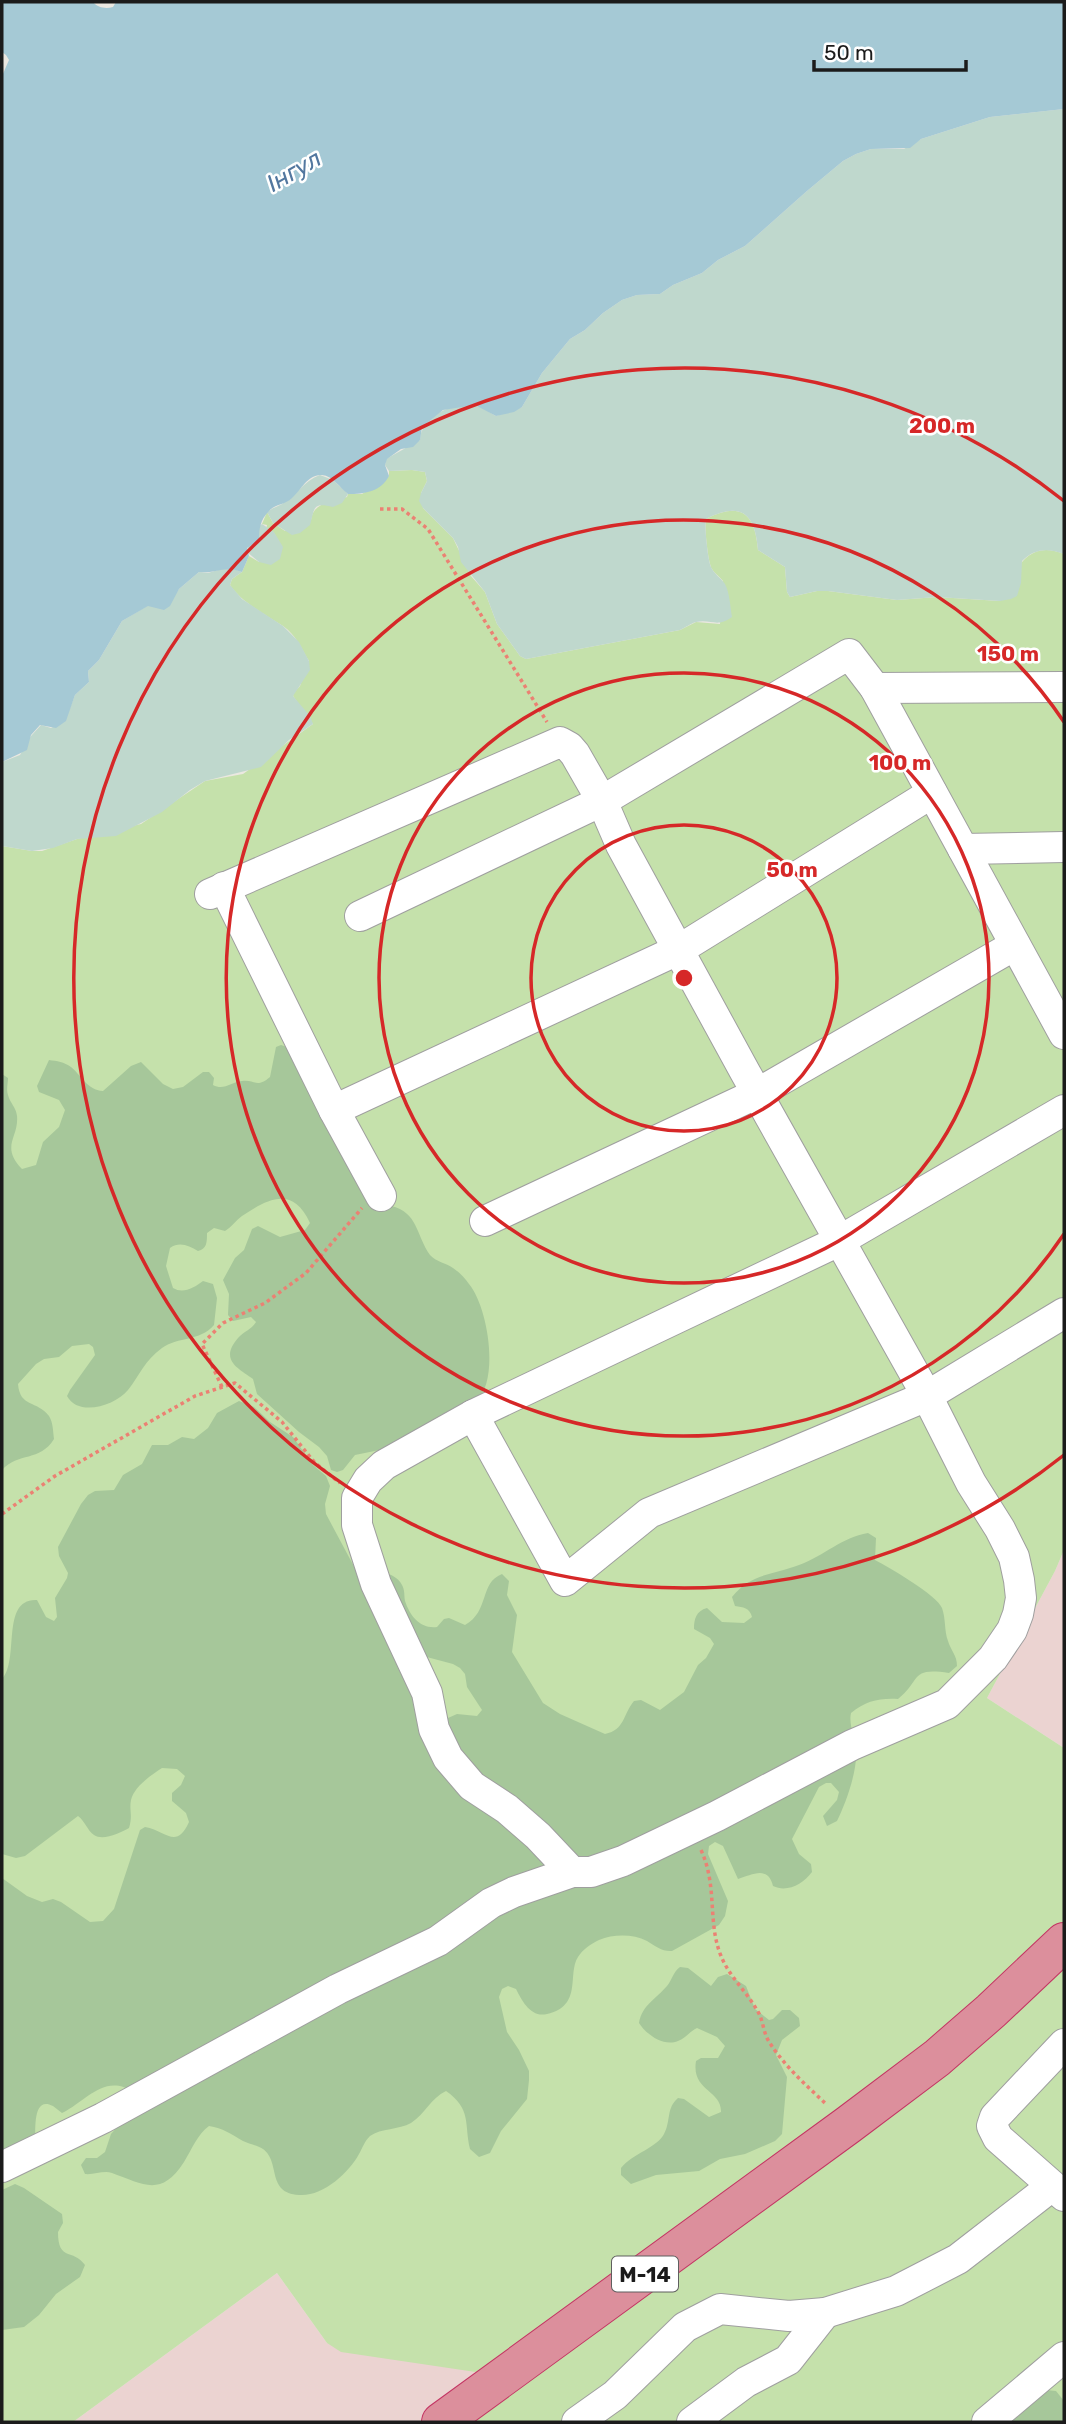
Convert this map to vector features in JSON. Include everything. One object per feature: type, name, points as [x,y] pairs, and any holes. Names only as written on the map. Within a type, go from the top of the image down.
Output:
[{"type":"highway","name":"М-14","points":[[441,2422],[937,2058],[1064,1942]]},
{"type":"lane","points":[[360,915],[602,801],[849,653],[875,688],[1064,1034]]},
{"type":"lane","points":[[875,688],[1064,687]]},
{"type":"lane","points":[[2,2167],[103,2118],[338,1989],[438,1941],[491,1903],[572,1872],[582,1873],[604,1868],[689,1830],[852,1745],[947,1704],[962,1692],[993,1658],[1012,1630],[1021,1598],[1019,1580],[1014,1557],[1000,1529],[971,1483],[927,1396],[621,845],[602,801],[575,754],[560,742],[217,890],[379,1193]]},
{"type":"lane","points":[[334,1110],[680,949],[932,793]]},
{"type":"lane","points":[[963,849],[1064,847]]},
{"type":"lane","points":[[485,1221],[758,1093],[1015,945]]},
{"type":"lane","points":[[572,1872],[507,1809],[472,1786],[440,1745],[431,1718],[427,1693],[376,1584],[357,1525],[357,1497],[368,1480],[384,1465],[472,1415],[839,1241],[1064,1110]]},
{"type":"lane","points":[[472,1415],[565,1581],[649,1513],[927,1396],[1064,1313]]},
{"type":"lane","points":[[577,2422],[615,2395],[685,2327],[720,2309],[789,2316],[825,2313],[896,2291],[958,2259],[1058,2191],[998,2138],[992,2126],[995,2117],[1064,2045]]},
{"type":"lane","points":[[692,2422],[746,2382],[788,2360],[825,2313]]},
{"type":"lane","points":[[986,2422],[1064,2357]]},
{"type":"path","points":[[380,509],[402,509],[428,529],[560,742]]},
{"type":"path","points":[[222,1387],[202,1344],[223,1323],[265,1303],[306,1273],[379,1193]]},
{"type":"path","points":[[2,1514],[55,1476],[195,1396],[234,1383],[282,1422],[315,1463],[357,1497]]},
{"type":"path","points":[[689,1830],[708,1866],[713,1890],[712,1916],[721,1956],[759,2012],[767,2038],[793,2072],[848,2125]]},
{"type":"shaded area","points":[[1064,1550],[1064,1748],[987,1698]]},
{"type":"shaded area","points":[[277,2273],[327,2343],[489,2374],[421,2422],[73,2422]]},
{"type":"green space","points":[[1064,109],[1064,554],[1042,550],[1027,557],[1022,561],[1021,583],[1017,596],[1000,601],[937,597],[897,600],[828,591],[790,597],[787,592],[785,567],[758,550],[754,527],[744,514],[728,511],[706,519],[706,528],[710,563],[727,588],[732,617],[718,623],[696,622],[680,630],[526,659],[520,656],[497,624],[485,592],[461,562],[453,538],[419,501],[427,481],[425,472],[389,471],[385,465],[386,459],[420,440],[422,431],[432,417],[449,408],[476,406],[496,416],[522,407],[542,373],[570,339],[585,330],[603,313],[622,300],[637,295],[660,294],[673,285],[702,273],[718,260],[745,246],[843,161],[856,154],[871,149],[904,149],[921,139],[990,117]]},
{"type":"green space","points":[[389,471],[425,472],[427,481],[421,493],[423,508],[453,538],[471,576],[485,592],[497,624],[520,656],[526,659],[680,630],[696,622],[720,624],[723,581],[711,565],[706,519],[728,511],[744,514],[754,527],[758,550],[785,567],[787,592],[790,597],[828,591],[897,600],[937,597],[1000,601],[1017,570],[1031,554],[1051,550],[1064,554],[1064,1550],[987,1698],[1064,1748],[1064,1930],[1032,1962],[489,2374],[341,2352],[327,2343],[277,2273],[73,2422],[2,2422],[2,846],[42,851],[77,839],[141,824],[205,781],[243,774],[313,724],[293,696],[300,686],[309,661],[288,630],[234,591],[230,585],[232,579],[242,572],[249,556],[259,562],[267,525],[262,524],[267,512],[273,523],[285,531],[311,520],[319,506],[347,497],[348,494],[362,494],[389,476]]},
{"type":"green space","points":[[320,475],[333,480],[348,494],[342,503],[333,507],[318,506],[310,525],[300,533],[292,535],[273,523],[267,512]]},
{"type":"green space","points":[[262,524],[274,532],[283,547],[280,559],[271,565],[259,562],[246,551],[249,546],[256,544],[259,526]]},
{"type":"green space","points":[[228,567],[242,572],[232,579],[230,585],[242,599],[283,626],[299,642],[309,661],[310,670],[293,696],[310,716],[313,724],[289,740],[261,767],[205,781],[162,812],[116,836],[77,839],[53,848],[32,851],[2,846],[2,762],[20,755],[41,725],[51,728],[65,721],[75,695],[89,682],[88,671],[99,660],[122,621],[147,606],[170,601],[179,589],[199,572],[208,573]]},
{"type":"green space","points":[[276,1047],[287,1047],[391,1206],[407,1213],[430,1255],[457,1271],[476,1295],[489,1343],[488,1378],[483,1392],[476,1402],[440,1416],[394,1447],[355,1455],[343,1470],[331,1470],[327,1456],[319,1447],[257,1394],[253,1379],[230,1358],[230,1352],[238,1338],[256,1322],[251,1317],[233,1321],[228,1315],[229,1294],[223,1280],[235,1258],[244,1250],[252,1229],[258,1226],[280,1237],[305,1230],[310,1223],[296,1204],[280,1199],[262,1204],[225,1231],[214,1228],[207,1233],[206,1245],[201,1250],[181,1245],[170,1248],[166,1266],[173,1288],[188,1289],[203,1281],[213,1284],[217,1298],[214,1325],[202,1334],[162,1348],[147,1363],[128,1390],[115,1401],[88,1408],[72,1402],[67,1396],[95,1355],[89,1344],[72,1346],[59,1357],[44,1359],[36,1364],[18,1384],[19,1392],[49,1416],[54,1439],[42,1451],[8,1464],[2,1470],[2,1074],[8,1078],[7,1093],[17,1116],[12,1154],[22,1169],[36,1165],[43,1142],[59,1127],[65,1110],[59,1100],[39,1092],[37,1086],[49,1060],[68,1065],[89,1085],[103,1091],[131,1066],[141,1062],[163,1084],[173,1089],[183,1087],[203,1072],[209,1072],[214,1078],[213,1085],[224,1087],[242,1081],[265,1081],[270,1077]]},
{"type":"green space","points":[[239,1401],[254,1407],[270,1422],[293,1437],[313,1465],[326,1476],[330,1486],[325,1504],[326,1514],[442,1717],[448,1718],[457,1714],[477,1716],[482,1710],[467,1687],[465,1674],[460,1668],[423,1656],[384,1572],[400,1582],[405,1601],[413,1616],[421,1624],[431,1627],[437,1627],[444,1619],[449,1618],[465,1625],[478,1612],[490,1584],[502,1574],[509,1581],[507,1595],[517,1615],[512,1652],[543,1703],[560,1714],[605,1734],[620,1725],[634,1701],[641,1700],[660,1710],[684,1692],[698,1665],[706,1658],[714,1644],[710,1638],[694,1629],[695,1619],[700,1611],[707,1608],[722,1622],[744,1623],[752,1617],[751,1614],[746,1608],[735,1606],[732,1597],[747,1583],[799,1565],[850,1538],[868,1533],[876,1538],[875,1560],[932,1596],[942,1608],[948,1641],[957,1662],[957,1666],[949,1673],[928,1672],[917,1677],[898,1699],[873,1701],[851,1713],[856,1764],[837,1821],[827,1826],[823,1816],[837,1800],[839,1792],[831,1783],[826,1783],[819,1787],[792,1839],[799,1854],[811,1864],[812,1872],[804,1880],[794,1886],[778,1888],[773,1886],[767,1875],[759,1873],[738,1879],[723,1846],[715,1842],[709,1846],[708,1854],[728,1901],[725,1916],[719,1925],[672,1951],[662,1950],[630,1936],[599,1940],[587,1947],[578,1957],[570,1997],[558,2010],[547,2014],[541,2015],[532,2011],[516,1989],[508,1986],[502,1989],[499,1997],[507,2032],[529,2071],[529,2080],[527,2099],[501,2131],[490,2153],[479,2157],[470,2149],[466,2117],[460,2104],[446,2091],[411,2123],[370,2136],[342,2176],[325,2188],[308,2195],[289,2193],[282,2189],[272,2161],[263,2149],[209,2126],[198,2138],[176,2173],[159,2184],[142,2184],[109,2172],[85,2174],[81,2165],[86,2158],[97,2158],[105,2152],[111,2134],[119,2125],[134,2092],[114,2085],[96,2090],[62,2113],[53,2106],[41,2105],[36,2116],[35,2140],[2,2152],[2,1878],[27,1896],[42,1902],[53,1899],[90,1922],[103,1921],[114,1909],[140,1830],[145,1827],[175,1837],[180,1835],[189,1822],[186,1813],[172,1801],[172,1793],[181,1785],[185,1776],[177,1769],[162,1768],[133,1795],[129,1828],[112,1836],[98,1837],[78,1816],[25,1856],[16,1858],[2,1854],[2,1679],[10,1658],[14,1619],[18,1609],[26,1602],[37,1600],[46,1617],[54,1621],[57,1617],[55,1598],[68,1573],[59,1556],[58,1547],[88,1495],[95,1491],[114,1490],[123,1475],[142,1464],[152,1445],[168,1445],[182,1437],[194,1439],[208,1428],[217,1413]]},
{"type":"green space","points":[[1064,1958],[1064,2422],[460,2422]]},
{"type":"green space","points":[[680,1967],[688,1968],[711,1986],[718,1977],[727,1974],[746,1986],[755,2009],[769,2020],[782,2010],[790,2010],[799,2018],[800,2026],[782,2040],[776,2055],[787,2077],[782,2134],[775,2141],[745,2154],[720,2159],[699,2171],[656,2175],[631,2184],[621,2175],[621,2168],[661,2139],[672,2106],[678,2098],[684,2099],[709,2117],[721,2112],[717,2099],[702,2085],[696,2071],[696,2061],[701,2058],[718,2058],[725,2046],[717,2037],[697,2028],[681,2040],[661,2041],[650,2035],[639,2023],[646,2007],[667,1986]]},
{"type":"green space","points":[[15,2184],[62,2214],[63,2223],[58,2232],[61,2247],[85,2265],[80,2277],[56,2294],[39,2315],[24,2327],[2,2330],[2,2190]]},
{"type":"green space","points":[[1046,2390],[1056,2391],[1064,2401],[1064,2422],[999,2422],[1030,2406],[1036,2395]]},
{"type":"water","name":"Інгул","points":[[2,2],[93,2],[108,8],[113,7],[116,2],[1064,2],[1064,109],[990,117],[921,139],[910,148],[871,149],[856,154],[843,161],[745,246],[718,260],[702,273],[673,285],[660,294],[637,295],[622,300],[603,313],[585,330],[570,339],[542,373],[522,407],[514,412],[496,416],[475,405],[443,410],[422,427],[420,440],[413,447],[401,449],[387,459],[385,465],[389,476],[381,486],[372,491],[348,494],[330,478],[322,475],[313,477],[289,500],[266,514],[259,541],[247,548],[249,556],[242,572],[225,569],[199,572],[179,589],[170,606],[164,610],[148,606],[122,621],[99,660],[88,671],[89,682],[75,695],[66,721],[56,728],[40,725],[31,735],[27,750],[2,762],[2,76],[9,60],[2,52]]}]
